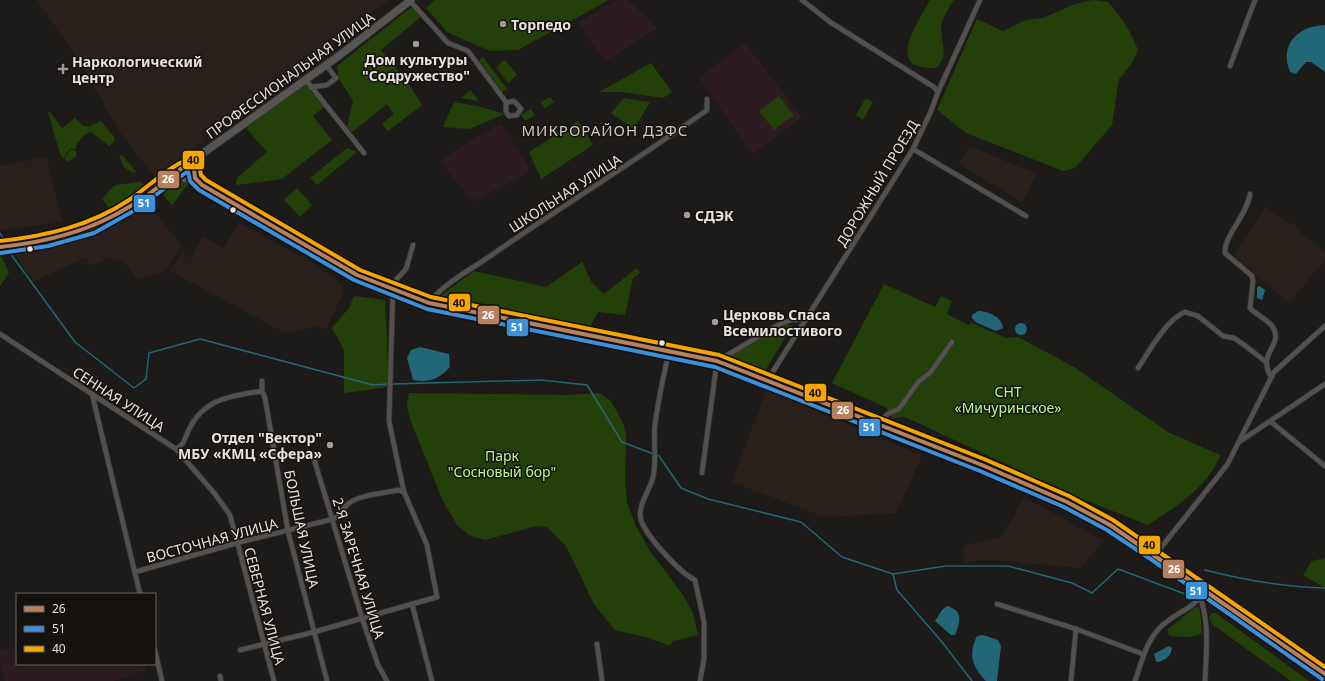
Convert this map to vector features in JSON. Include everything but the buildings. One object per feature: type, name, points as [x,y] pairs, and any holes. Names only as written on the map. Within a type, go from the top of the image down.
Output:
[{"type":"main road","name":"ПРОФЕССИОНАЛЬНАЯ УЛИЦА","points":[[0,248],[70,234],[97,225],[120,213],[203,155],[381,25],[410,0]]},
{"type":"main road","name":"ПРОФЕССИОНАЛЬНАЯ УЛИЦА","points":[[190,175],[203,155]]},
{"type":"main road","points":[[190,175],[191,165],[184,167],[190,175],[202,186],[357,275],[393,290],[429,303],[717,361],[880,426],[982,464],[1067,502],[1110,525],[1325,674]]},
{"type":"main road","points":[[170,178],[190,175]]},
{"type":"street","points":[[410,0],[448,43],[468,51],[506,103]]},
{"type":"street","points":[[802,0],[830,22],[934,87],[938,92]]},
{"type":"street","name":"ДОРОЖНЫЙ ПРОЕЗД","points":[[767,381],[913,148],[931,112],[938,92],[980,0]]},
{"type":"street","points":[[1230,66],[1255,0]]},
{"type":"street","points":[[310,87],[327,85],[336,78],[326,65]]},
{"type":"street","points":[[306,80],[310,87],[364,153]]},
{"type":"street","name":"ШКОЛЬНАЯ УЛИЦА","points":[[429,303],[433,297],[489,257],[707,110],[707,99]]},
{"type":"street","points":[[913,148],[1026,216]]},
{"type":"street","points":[[1250,194],[1247,208],[1225,244],[1225,253],[1252,276],[1253,281],[1250,308],[1274,328],[1275,340],[1266,362],[1267,370],[1271,377]]},
{"type":"street","points":[[240,650],[314,632],[437,597],[437,589],[427,545],[404,492],[390,421],[393,290],[395,281],[406,269],[413,245]]},
{"type":"street","points":[[1138,368],[1170,322],[1176,316],[1185,312],[1198,316],[1223,336],[1234,338],[1266,362]]},
{"type":"street","points":[[702,473],[717,361],[780,324],[791,320],[806,319]]},
{"type":"street","points":[[1155,555],[1227,465],[1271,377],[1281,365],[1325,326]]},
{"type":"street","name":"СЕННАЯ УЛИЦА","points":[[0,334],[176,449],[215,494]]},
{"type":"street","points":[[880,426],[883,418],[889,413],[899,409],[920,381],[930,373],[952,342]]},
{"type":"street","points":[[669,351],[655,426],[654,474],[652,484],[641,507],[641,519],[647,532],[685,575],[695,580],[704,622],[704,659],[700,681]]},
{"type":"street","name":"БОЛЬШАЯ УЛИЦА","points":[[262,381],[262,391],[265,398],[288,531],[327,681]]},
{"type":"street","points":[[1238,442],[1271,422],[1325,384]]},
{"type":"street","points":[[176,449],[182,445],[189,429],[199,413],[208,406],[218,400],[262,391]]},
{"type":"street","points":[[92,394],[140,593]]},
{"type":"street","points":[[1271,422],[1325,466]]},
{"type":"street","name":"2-Я ЗАРЕЧНАЯ УЛИЦА","points":[[314,459],[362,618],[378,665],[387,681]]},
{"type":"street","points":[[333,520],[339,516],[349,503],[355,500],[398,490],[404,492]]},
{"type":"street","name":"СЕВЕРНАЯ УЛИЦА","points":[[215,494],[230,514],[274,681]]},
{"type":"street","name":"ВОСТОЧНАЯ УЛИЦА","points":[[135,572],[237,543],[333,520]]},
{"type":"street","points":[[1134,681],[1148,643],[1162,625],[1188,609],[1205,591]]},
{"type":"street","points":[[1200,597],[1204,608],[1207,646],[1205,681]]},
{"type":"street","points":[[412,604],[432,681]]},
{"type":"street","points":[[996,604],[1076,629],[1143,654]]},
{"type":"street","points":[[1071,681],[1076,629]]},
{"type":"street","points":[[597,644],[602,681]]},
{"type":"street","points":[[156,654],[162,681]]},
{"type":"shaded area","points":[[37,0],[390,0],[371,12],[333,45],[245,110],[240,106],[202,135],[205,140],[155,177],[119,131],[83,67]]},
{"type":"shaded area","points":[[617,0],[628,0],[657,28],[605,61],[578,23]]},
{"type":"shaded area","points":[[745,43],[802,117],[753,154],[699,78]]},
{"type":"shaded area","points":[[501,124],[529,168],[524,175],[473,201],[440,162],[462,146]]},
{"type":"shaded area","points":[[969,146],[1037,174],[1022,203],[959,163]]},
{"type":"shaded area","points":[[46,157],[62,222],[0,230],[0,166]]},
{"type":"shaded area","points":[[145,197],[181,246],[166,271],[137,280],[122,258],[114,262],[111,257],[90,266],[86,257],[33,282],[12,249],[53,242],[89,232],[104,225]]},
{"type":"shaded area","points":[[1266,207],[1290,225],[1292,223],[1301,230],[1300,232],[1325,252],[1325,260],[1289,303],[1233,255]]},
{"type":"shaded area","points":[[239,223],[315,264],[338,281],[337,283],[344,291],[326,329],[311,326],[309,328],[285,333],[170,271],[181,253],[191,258],[203,237],[224,248]]},
{"type":"shaded area","points":[[767,389],[922,456],[896,513],[825,517],[732,482]]},
{"type":"shaded area","points":[[1024,497],[1104,541],[1080,568],[981,559],[964,564],[963,546],[1002,537]]},
{"type":"shaded area","points":[[16,647],[16,665],[145,665],[147,670],[113,681],[5,681],[0,663],[0,651]]},
{"type":"green space","name":"Торпедо","points":[[435,0],[609,0],[518,50],[490,51],[447,32],[426,8]]},
{"type":"green space","points":[[930,0],[954,0],[942,23],[941,30],[944,52],[941,63],[936,68],[920,67],[911,61],[908,53],[909,43],[913,32]]},
{"type":"green space","points":[[1093,0],[1108,2],[1125,24],[1138,50],[1132,63],[1119,79],[1112,125],[1075,168],[1063,171],[966,133],[937,110],[977,19],[1003,31],[1026,20],[1043,18],[1075,4]]},
{"type":"green space","points":[[413,6],[422,16],[381,50],[407,81],[422,105],[388,131],[382,124],[394,114],[387,104],[352,132],[347,127],[353,101],[338,77],[337,66]]},
{"type":"green space","points":[[483,57],[507,89],[502,92],[479,60]]},
{"type":"green space","points":[[505,60],[517,75],[508,83],[496,67]]},
{"type":"green space","points":[[651,63],[672,92],[663,98],[621,92],[599,92]]},
{"type":"green space","points":[[305,84],[324,107],[313,116],[332,140],[282,179],[236,185],[237,178],[267,152],[246,128]]},
{"type":"green space","points":[[470,90],[479,101],[461,98]]},
{"type":"green space","points":[[779,96],[794,115],[774,130],[759,111]]},
{"type":"green space","points":[[550,97],[554,102],[545,108],[541,102]]},
{"type":"green space","points":[[624,98],[650,102],[634,129],[611,113]]},
{"type":"green space","points":[[866,98],[873,102],[863,120],[856,115]]},
{"type":"green space","points":[[454,102],[481,107],[505,114],[469,129],[443,127]]},
{"type":"green space","points":[[531,109],[535,115],[525,121],[521,115]]},
{"type":"green space","points":[[50,112],[62,128],[75,118],[83,126],[90,126],[101,121],[114,137],[115,141],[109,146],[91,132],[79,141],[75,149],[70,149],[63,158],[59,150],[48,113]]},
{"type":"green space","points":[[578,121],[593,145],[541,179],[529,152]]},
{"type":"green space","points":[[347,148],[357,152],[317,185],[310,178]]},
{"type":"green space","points":[[71,150],[75,150],[77,156],[68,162],[64,158]]},
{"type":"green space","points":[[122,155],[136,172],[133,173],[124,167],[119,157]]},
{"type":"green space","points":[[176,178],[189,183],[172,205],[158,189]]},
{"type":"green space","points":[[140,182],[149,188],[123,207],[109,208],[102,199],[115,185]]},
{"type":"green space","points":[[297,188],[312,205],[300,217],[284,200]]},
{"type":"green space","points":[[0,253],[9,273],[0,286]]},
{"type":"green space","points":[[582,262],[592,283],[604,294],[637,268],[640,273],[633,278],[625,315],[598,312],[589,328],[438,302],[439,297],[474,271],[546,287]]},
{"type":"green space","name":"СНТ «Мичуринское»","points":[[884,284],[935,307],[941,296],[952,301],[947,314],[968,325],[972,323],[1006,338],[1018,337],[1074,367],[1168,432],[1220,455],[1215,467],[1208,477],[1190,495],[1148,525],[1077,497],[905,417],[892,418],[887,408],[832,383]]},
{"type":"green space","points":[[354,296],[385,300],[389,387],[344,393],[344,350],[332,328],[349,308]]},
{"type":"green space","points":[[786,324],[792,326],[765,371],[728,357]]},
{"type":"green space","name":"Парк \"Сосновый бор\"","points":[[409,393],[566,395],[599,393],[611,401],[624,425],[626,435],[625,481],[627,503],[636,526],[650,551],[683,595],[693,613],[698,635],[673,641],[670,646],[649,638],[615,630],[594,604],[566,546],[547,527],[536,526],[485,540],[469,535],[457,525],[443,501],[410,419],[407,405]]},
{"type":"green space","points":[[1325,558],[1325,588],[1303,575],[1312,561]]},
{"type":"green space","points":[[1198,607],[1200,609],[1202,632],[1191,637],[1170,636],[1168,629],[1194,608]]},
{"type":"green space","points":[[1212,613],[1216,613],[1309,681],[1291,681],[1212,624],[1209,617]]},
{"type":"water","points":[[1325,25],[1325,72],[1311,62],[1306,62],[1296,74],[1290,72],[1287,62],[1287,53],[1293,38],[1307,29]]},
{"type":"water","points":[[1259,286],[1265,290],[1262,300],[1257,298],[1257,288]]},
{"type":"water","points":[[978,311],[994,315],[1000,321],[1003,328],[996,331],[977,323],[972,318],[972,315]]},
{"type":"water","points":[[1019,323],[1023,323],[1027,329],[1023,335],[1019,335],[1015,331],[1015,327]]},
{"type":"water","points":[[420,347],[449,354],[450,367],[442,375],[433,379],[424,381],[413,380],[407,358],[411,350]]},
{"type":"water","points":[[947,606],[952,608],[958,614],[959,621],[955,635],[951,635],[935,621],[942,610]]},
{"type":"water","points":[[983,635],[998,640],[1001,646],[997,681],[986,681],[977,671],[973,660],[972,654],[974,643],[977,636]]},
{"type":"water","points":[[1169,646],[1172,648],[1168,657],[1158,662],[1156,661],[1154,654]]},
{"type":"waterway","points":[[0,233],[4,240]]},
{"type":"waterway","points":[[10,253],[75,342],[134,388],[146,379],[149,353],[200,339],[373,385],[388,384]]},
{"type":"waterway","points":[[392,384],[541,380],[587,385],[622,442],[659,456],[681,488],[708,499],[801,522],[842,557],[893,574],[897,590],[942,642],[972,681]]},
{"type":"waterway","points":[[893,574],[946,566],[1008,566],[1072,583],[1092,593],[1118,569],[1185,594],[1189,592]]},
{"type":"waterway","points":[[1205,570],[1265,582],[1325,588]]},
{"type":"transit line","name":"40","points":[[0,241],[51,233],[99,217],[135,196],[178,164],[192,159],[199,165],[201,175],[206,180],[360,270],[431,297],[719,355],[984,459],[1069,496],[1113,520],[1325,667]]},
{"type":"transit line","name":"26","points":[[0,247],[52,238],[76,232],[98,223],[119,213],[140,200],[182,168],[190,165],[194,168],[195,178],[202,185],[357,275],[429,303],[717,361],[982,465],[1067,502],[1110,525],[1325,674]]},
{"type":"transit line","name":"51","points":[[1,253],[48,246],[94,233],[137,209],[188,171],[190,181],[199,190],[354,280],[427,309],[715,367],[980,471],[1064,507],[1107,530],[1322,679]]},
{"type":"place","name":"Торпедо","points":[[503,24]]},
{"type":"place","name":"Дом культуры \"Содружество\"","points":[[416,44]]},
{"type":"place","name":"Наркологический центр","points":[[63,69]]},
{"type":"place","name":"СДЭК","points":[[687,215]]},
{"type":"place","name":"Церковь Спаса Всемилостивого","points":[[715,322]]},
{"type":"place","name":"Отдел \"Вектор\" МБУ «КМЦ «Сфера»","points":[[330,445]]},
{"type":"district","name":"МИКРОРАЙОН ДЗФС","points":[[605,130]]}]
